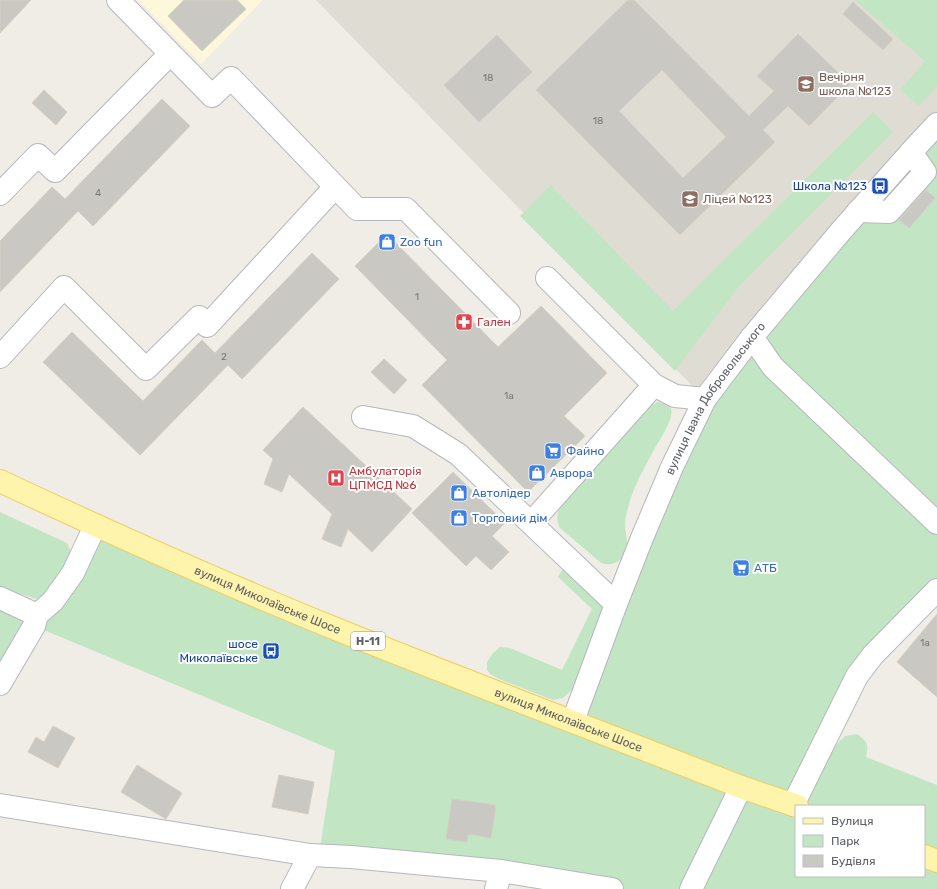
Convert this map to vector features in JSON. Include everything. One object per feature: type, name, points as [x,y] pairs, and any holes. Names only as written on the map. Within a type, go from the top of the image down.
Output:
[{"type":"main road","name":"вулиця Миколаївське Шосе","points":[[0,481],[95,526],[328,625],[741,787],[795,805]]},
{"type":"main road","points":[[925,856],[937,861]]},
{"type":"street","points":[[118,0],[212,96],[231,78],[357,210],[406,209],[509,313]]},
{"type":"street","points":[[0,194],[38,155],[55,171],[170,54]]},
{"type":"street","name":"вулиця Івана Добровольського","points":[[573,721],[616,604],[672,467],[705,399],[752,337],[858,211],[937,124]]},
{"type":"street","points":[[0,357],[64,287],[146,369],[199,317],[207,326],[335,187]]},
{"type":"street","points":[[547,278],[654,385],[675,396],[705,399]]},
{"type":"street","points":[[752,337],[773,367],[937,523]]},
{"type":"street","points":[[531,523],[654,385]]},
{"type":"street","points":[[363,417],[413,426],[458,454],[616,604]]},
{"type":"street","points":[[0,684],[34,626],[37,615],[53,601],[73,573],[95,526]]},
{"type":"street","points":[[795,805],[857,676],[873,654],[937,590]]},
{"type":"street","points":[[0,598],[37,615]]},
{"type":"street","points":[[691,889],[741,787]]},
{"type":"street","points":[[0,805],[310,855],[351,857],[498,880],[612,889]]},
{"type":"street","points":[[292,889],[310,855]]},
{"type":"shaded area","points":[[138,0],[263,0],[201,64]]},
{"type":"shaded area","name":"Ліцей №123","points":[[316,0],[937,0],[937,124],[705,399]]},
{"type":"green space","points":[[855,0],[937,0],[937,86],[919,106],[900,90],[925,61]]},
{"type":"green space","points":[[873,112],[893,132],[740,285],[675,371],[520,216],[551,185],[673,311]]},
{"type":"green space","points":[[937,124],[937,590],[873,655],[826,741],[835,746],[845,736],[857,734],[866,743],[866,757],[937,785],[937,889],[612,889],[319,855],[335,751],[34,626],[95,526],[573,721],[695,419]]},
{"type":"green space","points":[[657,402],[663,403],[671,408],[669,424],[651,455],[631,497],[625,521],[627,547],[620,560],[612,564],[601,563],[560,528],[557,519],[559,511],[562,505],[649,407]]},
{"type":"green space","points":[[0,512],[67,543],[72,554],[49,592],[36,599],[0,587]]},
{"type":"green space","points":[[565,565],[608,604],[576,686],[563,698],[553,700],[490,674],[487,670],[487,662],[493,653],[500,647],[510,648],[562,670],[592,609],[558,577]]},
{"type":"green space","points":[[0,609],[21,619],[23,625],[0,668]]},
{"type":"building","points":[[0,0],[31,0],[0,33]]},
{"type":"building","points":[[184,0],[237,0],[246,9],[202,51],[168,16]]},
{"type":"building","points":[[628,0],[634,0],[749,116],[774,91],[757,76],[798,34],[850,84],[809,126],[788,106],[763,130],[775,142],[680,235],[536,90]],"holes":[[[662,70],[726,137],[683,178],[619,111]]]},
{"type":"building","points":[[853,2],[893,39],[883,50],[843,14]]},
{"type":"building","points":[[497,35],[532,72],[479,122],[444,85]]},
{"type":"building","points":[[44,90],[67,112],[56,125],[32,103]]},
{"type":"building","points":[[162,99],[190,126],[93,226],[78,211],[0,292],[0,241],[52,187],[65,199]]},
{"type":"building","points":[[926,190],[935,198],[909,228],[899,220]]},
{"type":"building","points":[[387,234],[498,347],[541,306],[607,373],[564,416],[585,436],[528,492],[422,385],[447,360],[355,266]]},
{"type":"building","points":[[312,253],[339,279],[242,379],[228,365],[140,455],[43,362],[72,332],[143,401],[202,340],[215,353]]},
{"type":"building","points":[[384,359],[407,380],[394,394],[371,372]]},
{"type":"building","name":"Амбулаторія ЦПМСД №6","points":[[303,407],[412,509],[372,552],[348,529],[341,547],[322,539],[332,514],[289,474],[282,492],[264,484],[273,459],[263,450]]},
{"type":"building","name":"Торговий дім","points":[[453,472],[505,523],[492,536],[509,552],[491,570],[476,556],[466,566],[412,513]]},
{"type":"building","points":[[937,614],[937,697],[897,662]]},
{"type":"building","points":[[53,726],[75,738],[58,768],[28,752],[36,737],[44,742]]},
{"type":"building","points":[[137,765],[182,793],[166,819],[121,792]]},
{"type":"building","points":[[279,775],[314,782],[308,814],[272,807]]},
{"type":"building","points":[[452,799],[496,805],[491,838],[468,834],[467,842],[446,839]]},
{"type":"place","name":"Вечірня школа №123","points":[[806,84]]},
{"type":"place","name":"Школа №123","points":[[880,186]]},
{"type":"place","name":"Ліцей №123","points":[[690,199]]},
{"type":"place","name":"Zoo fun","points":[[387,242]]},
{"type":"place","name":"Гален","points":[[464,322]]},
{"type":"place","name":"Файно","points":[[553,451]]},
{"type":"place","name":"Аврора","points":[[537,473]]},
{"type":"place","name":"Амбулаторія ЦПМСД №6","points":[[336,478]]},
{"type":"place","name":"Автолідер","points":[[459,493]]},
{"type":"place","name":"Торговий дім","points":[[459,518]]},
{"type":"place","name":"АТБ","points":[[741,568]]},
{"type":"place","name":"шосе Миколаївське","points":[[271,651]]}]
